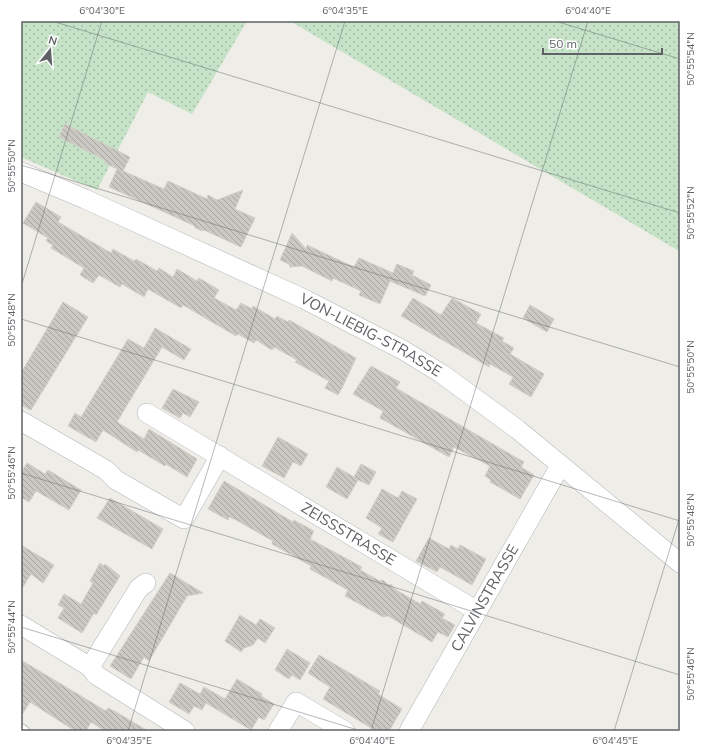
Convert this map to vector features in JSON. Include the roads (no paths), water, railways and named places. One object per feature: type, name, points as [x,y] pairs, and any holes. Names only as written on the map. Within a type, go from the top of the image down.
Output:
[{"type":"street","name":"VON-LIEBIG-STRASSE","points":[[21,172],[81,197],[304,299],[403,350],[442,374],[485,405],[560,466],[594,491],[680,563]]},
{"type":"street","name":"ZEISSSTRASSE","points":[[147,413],[477,611]]},
{"type":"street","points":[[23,428],[104,469],[116,480],[184,519],[220,456]]},
{"type":"street","name":"CALVINSTRASSE","points":[[409,731],[560,466]]},
{"type":"street","points":[[90,667],[139,588],[146,583]]},
{"type":"street","points":[[21,625],[90,667],[96,676],[185,731]]},
{"type":"street","points":[[278,731],[296,702],[344,731]]}]
